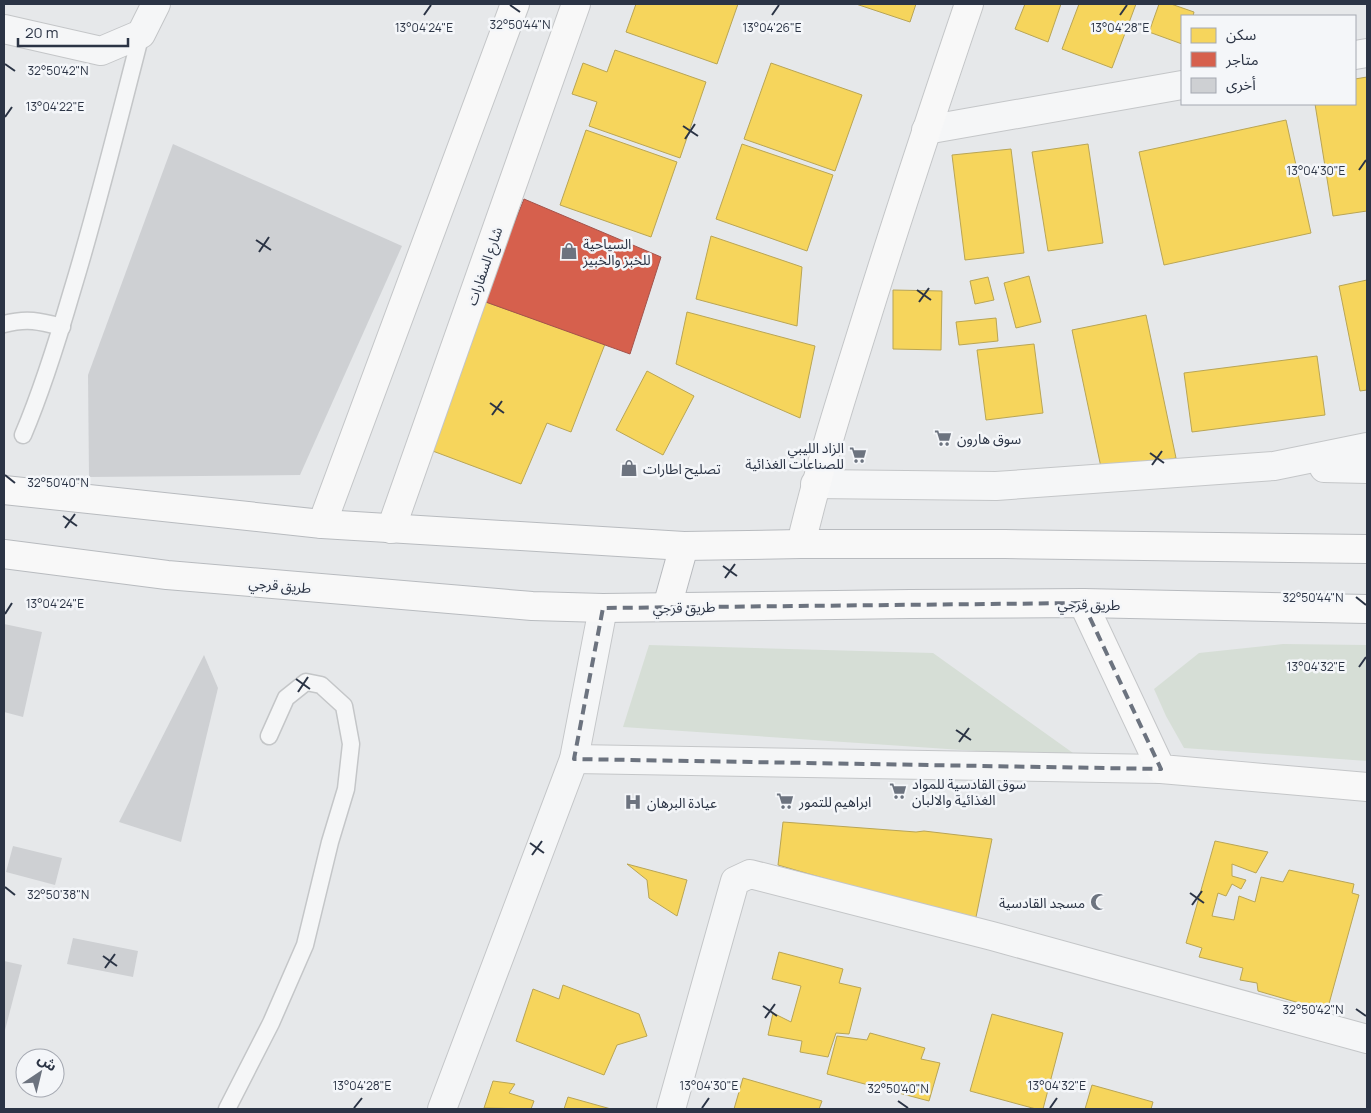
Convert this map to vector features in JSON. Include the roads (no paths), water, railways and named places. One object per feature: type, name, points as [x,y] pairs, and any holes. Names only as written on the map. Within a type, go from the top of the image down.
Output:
[{"type":"main road","points":[[322,524],[515,4]]},
{"type":"main road","name":"شارع السفارات","points":[[391,529],[576,4]]},
{"type":"main road","points":[[801,544],[815,484],[926,130],[969,4]]},
{"type":"main road","points":[[4,490],[322,524],[684,546],[1004,544],[1367,549]]},
{"type":"main road","points":[[667,607],[684,546]]},
{"type":"main road","name":"طريق قرجي","points":[[4,554],[167,575],[532,606],[603,608],[1083,603],[1367,609]]},
{"type":"main road","points":[[1083,603],[1161,769],[1367,787]]},
{"type":"street","points":[[4,29],[101,51],[141,34],[156,4]]},
{"type":"street","points":[[926,130],[1181,85]]},
{"type":"street","points":[[1274,466],[1367,447]]},
{"type":"street","points":[[815,484],[996,486],[1274,466],[1367,469]]},
{"type":"street","points":[[442,1109],[574,759],[603,608]]},
{"type":"street","points":[[574,759],[1161,769]]},
{"type":"street","points":[[671,1109],[735,881],[750,874],[992,936],[1367,1040]]},
{"type":"lane","points":[[22,435],[32,414],[62,327],[141,34]]},
{"type":"lane","points":[[4,324],[19,320],[36,320],[62,327]]},
{"type":"lane","points":[[227,1109],[271,1023],[305,945],[330,842],[346,789],[351,744],[344,706],[321,685],[306,682],[286,698],[269,736]]},
{"type":"place","name":"السياحية للخبز والخبيز","points":[[569,251]]},
{"type":"place","name":"سوق هارون","points":[[943,438]]},
{"type":"place","name":"الزاد الليبي للصناعات الغذائية","points":[[858,455]]},
{"type":"place","name":"تصليح اطارات","points":[[629,468]]},
{"type":"place","name":"سوق القادسية للمواد الغذائية والالبان","points":[[898,791]]},
{"type":"place","name":"ابراهيم للتمور","points":[[785,801]]},
{"type":"place","name":"عيادة البرهان","points":[[633,802]]},
{"type":"place","name":"مسجد القادسية","points":[[1099,902]]}]
